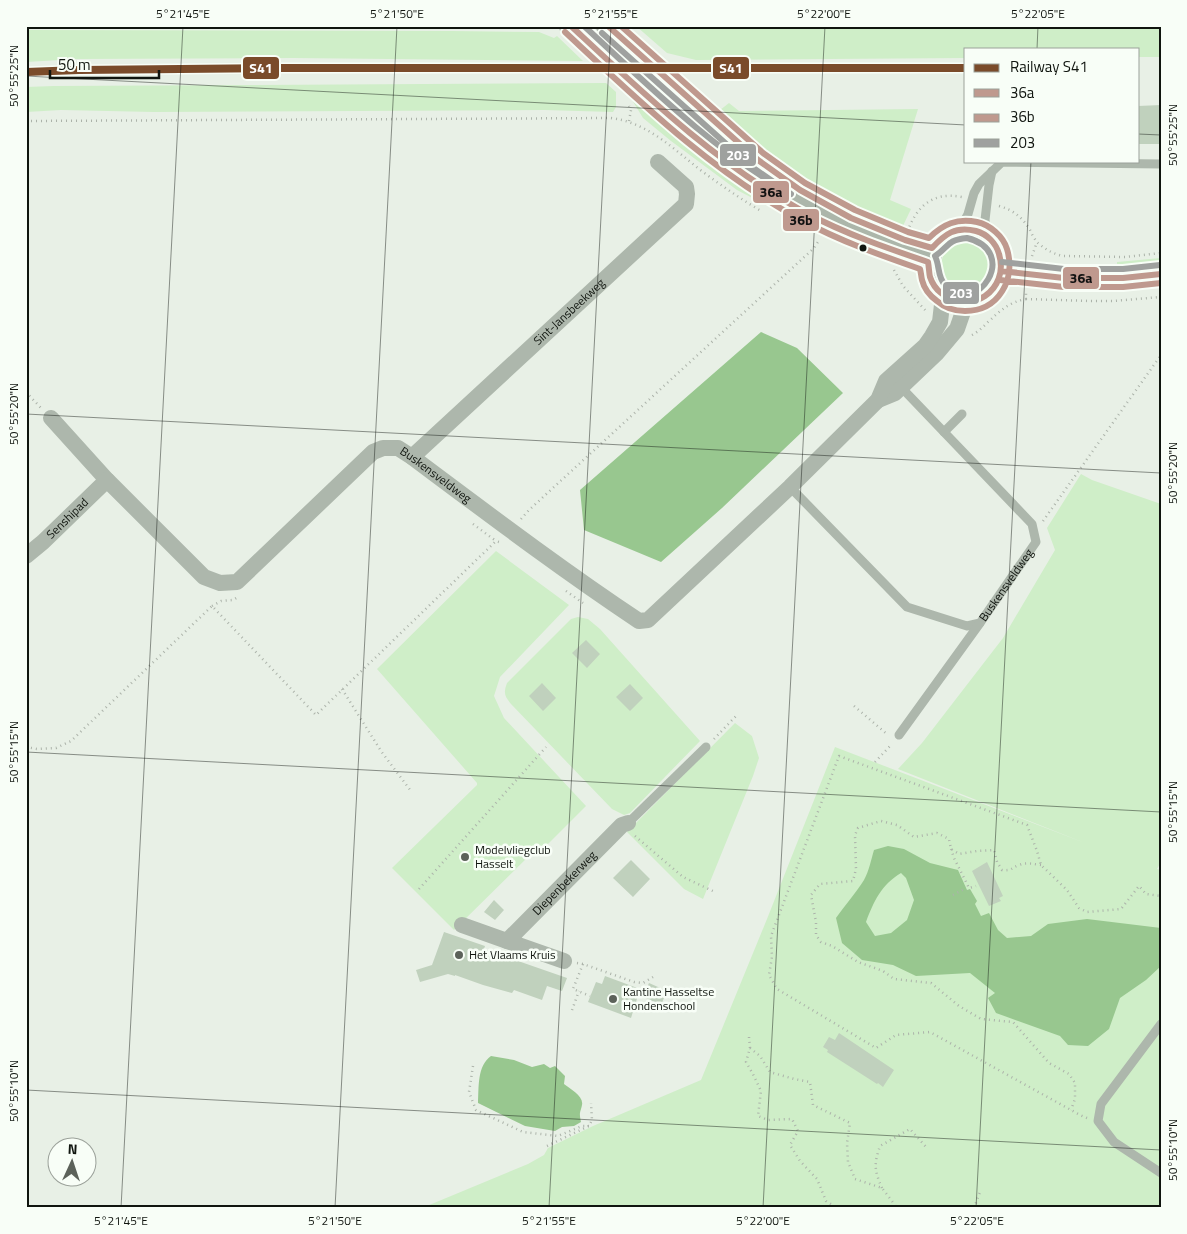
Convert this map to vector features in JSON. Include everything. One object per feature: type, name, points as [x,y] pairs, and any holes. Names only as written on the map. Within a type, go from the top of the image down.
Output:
[{"type":"main road","points":[[572,26],[694,137],[732,167],[768,191],[809,214],[862,239],[930,255]]},
{"type":"main road","points":[[608,26],[758,160],[800,190],[851,218],[905,240],[930,255]]},
{"type":"main road","points":[[960,229],[982,232],[993,242],[1001,260],[1001,271],[998,281],[988,294],[982,299],[966,303],[958,303],[943,296],[933,285],[928,271],[930,255],[940,238],[946,233],[960,229]]},
{"type":"main road","points":[[1001,271],[1072,278],[1123,278],[1161,274]]},
{"type":"street","name":"Sint-Jansbeekweg","points":[[412,457],[686,204],[686,187],[658,162]]},
{"type":"street","name":"Buskensveldweg","points":[[896,382],[925,346],[940,322],[943,296]]},
{"type":"street","name":"Buskensveldweg","points":[[51,418],[107,480],[204,577],[220,583],[237,582],[373,452],[382,448],[398,448],[595,592],[639,621],[648,620],[790,487],[878,400],[886,381],[896,382],[936,354],[956,329],[966,303]]},
{"type":"street","name":"Senshipad","points":[[26,556],[44,542],[107,480]]},
{"type":"street","name":"Diepenbekerweg","points":[[507,941],[625,824]]},
{"type":"street","points":[[462,925],[564,961]]},
{"type":"lane","points":[[960,229],[968,214],[974,193],[979,184],[1002,162],[1161,164]]},
{"type":"lane","points":[[987,236],[985,220],[992,171]]},
{"type":"lane","name":"Buskensveldweg","points":[[790,487],[907,607],[968,626],[980,623],[1036,542],[1032,524],[896,382]]},
{"type":"lane","points":[[944,432],[962,414]]},
{"type":"lane","points":[[897,738],[980,623]]},
{"type":"lane","points":[[625,824],[706,748]]},
{"type":"lane","points":[[1161,1024],[1100,1104],[1098,1121],[1114,1142],[1161,1173]]},
{"type":"path","points":[[26,121],[611,118],[629,121],[657,135],[703,172],[768,215]]},
{"type":"path","points":[[472,523],[502,544],[510,531],[529,510],[813,249],[818,242]]},
{"type":"path","points":[[1033,251],[1037,242],[1047,250],[1063,256],[1125,257],[1161,253]]},
{"type":"path","points":[[1026,299],[1113,301],[1161,297]]},
{"type":"path","points":[[1035,534],[1161,355]]},
{"type":"path","points":[[26,392],[51,418]]},
{"type":"path","points":[[212,606],[316,715],[496,541]]},
{"type":"path","points":[[26,747],[37,749],[56,748],[71,741],[212,606],[220,601],[233,600],[243,594]]},
{"type":"path","points":[[342,689],[381,751],[411,791]]},
{"type":"path","points":[[854,706],[897,738],[875,762]]},
{"type":"path","points":[[706,748],[736,716]]},
{"type":"path","points":[[419,888],[546,747]]},
{"type":"path","points":[[1098,1121],[1080,1115],[930,1032],[896,1035],[876,1048],[777,989],[769,975],[772,957],[771,936],[839,756],[1027,825],[1038,850],[1041,865],[1067,890],[1079,908],[1087,912],[1121,910],[1139,886],[1146,894],[1161,896]]},
{"type":"path","points":[[976,886],[969,888],[954,858],[949,839],[937,833],[914,836],[897,825],[881,821],[858,828],[855,835],[856,869],[853,881],[820,884],[811,896],[816,922],[816,935],[821,942],[832,946],[858,962],[883,971],[894,979],[931,983],[959,1006],[981,1019],[1013,1022],[1049,1063],[1069,1074],[1075,1083],[1075,1098],[1071,1110]]},
{"type":"path","points":[[625,824],[682,878],[715,892]]},
{"type":"path","points":[[952,850],[959,854],[994,850],[997,862],[1002,870],[1010,871],[1020,864],[1027,863],[1041,865]]},
{"type":"path","points":[[953,895],[966,888]]},
{"type":"path","points":[[564,961],[584,964],[634,982],[642,983],[653,976]]},
{"type":"path","points":[[584,964],[573,989],[590,996]]},
{"type":"path","points":[[572,1010],[579,991]]},
{"type":"path","points":[[749,1037],[750,1048],[746,1062],[760,1091],[758,1116],[768,1120],[792,1119],[798,1131],[790,1145],[800,1161],[817,1179],[826,1201],[837,1208]]},
{"type":"path","points":[[750,1048],[760,1056],[770,1072],[810,1082],[813,1105],[850,1122],[847,1143],[848,1162],[855,1179],[882,1188]]},
{"type":"path","points":[[473,1066],[469,1092],[476,1110],[523,1132],[558,1136],[582,1126],[589,1126]]},
{"type":"path","points":[[547,1146],[589,1126],[592,1120],[591,1103]]},
{"type":"path","points":[[896,1208],[882,1188],[876,1175],[875,1160],[880,1146],[910,1129],[926,1146]]},
{"type":"path","points":[[974,1208],[980,1192]]},
{"type":"shaded area","points":[[636,26],[1161,26],[1161,57],[1140,57],[1140,48],[964,48],[964,58],[696,60],[667,53]]},
{"type":"shaded area","points":[[26,30],[539,32],[554,38],[557,36],[583,61],[293,58],[77,59],[26,62]]},
{"type":"shaded area","points":[[606,83],[616,92],[616,107],[613,112],[544,110],[154,112],[61,110],[26,112],[26,87]]},
{"type":"shaded area","points":[[629,95],[809,227],[737,190],[643,118]]},
{"type":"shaded area","points":[[729,103],[739,111],[918,109],[890,200],[911,209],[901,230],[865,216],[810,187],[715,114]]},
{"type":"shaded area","points":[[965,242],[974,244],[982,249],[987,257],[989,266],[987,275],[982,283],[974,288],[965,290],[956,288],[948,283],[943,275],[941,266],[943,257],[948,249],[956,244]]},
{"type":"shaded area","points":[[1161,258],[1161,265],[1117,270],[1117,262]]},
{"type":"shaded area","points":[[761,332],[797,348],[843,393],[722,508],[661,562],[584,530],[580,490]]},
{"type":"shaded area","points":[[1081,474],[1092,480],[1161,504],[1161,862],[1157,869],[1161,870],[1161,1203],[1159,1208],[422,1208],[528,1164],[544,1155],[548,1148],[593,1126],[701,1080],[835,747],[1085,843],[898,769],[922,743],[1003,638],[1055,550],[1047,528]]},
{"type":"shaded area","points":[[496,551],[569,605],[500,677],[494,696],[504,718],[586,806],[543,849],[538,847],[454,930],[392,868],[477,783],[377,669]]},
{"type":"shaded area","points":[[578,617],[588,619],[600,629],[700,741],[630,813],[624,815],[612,809],[511,704],[505,695],[507,683],[571,619]]},
{"type":"shaded area","points":[[735,723],[752,736],[759,758],[703,899],[684,889],[627,832]]},
{"type":"shaded area","points":[[888,846],[904,849],[930,863],[958,870],[967,890],[970,889],[977,901],[975,904],[981,916],[989,913],[998,930],[1007,938],[1031,936],[1048,924],[1087,919],[1161,928],[1161,966],[1146,980],[1120,998],[1109,1029],[1088,1046],[1068,1045],[1060,1036],[996,1013],[988,998],[995,993],[970,973],[916,976],[893,965],[862,960],[842,943],[836,918],[864,880],[874,850]],"holes":[[[901,873],[906,878],[914,900],[907,920],[891,933],[875,936],[866,922],[875,900],[883,888]]]},
{"type":"shaded area","points":[[491,1056],[514,1060],[532,1067],[544,1064],[550,1068],[555,1066],[565,1076],[564,1084],[581,1099],[581,1122],[555,1131],[525,1126],[478,1103],[481,1071],[486,1060]]},
{"type":"building","points":[[1161,105],[1161,144],[1140,144],[1140,106]]},
{"type":"building","points":[[586,640],[600,654],[587,668],[572,653]]},
{"type":"building","points":[[542,683],[556,698],[543,711],[529,696]]},
{"type":"building","points":[[630,684],[643,698],[630,711],[616,697]]},
{"type":"building","points":[[631,860],[650,879],[633,897],[613,878]]},
{"type":"building","points":[[987,862],[1003,896],[999,898],[1001,901],[989,906],[972,871]]},
{"type":"building","name":"Modelvliegclub Hasselt","points":[[494,900],[504,910],[495,920],[484,912]]},
{"type":"building","points":[[444,932],[485,946],[484,949],[567,978],[562,991],[547,986],[542,1000],[514,990],[512,993],[483,985],[455,975],[448,974],[420,982],[416,970],[432,965]]},
{"type":"building","name":"Kantine Hasseltse Hondenschool","points":[[605,976],[640,989],[631,1018],[588,1002],[596,982],[602,984]]},
{"type":"building","points":[[649,983],[667,991],[661,1005],[643,997]]},
{"type":"building","points":[[839,1033],[894,1070],[883,1087],[827,1052],[828,1050],[823,1047],[829,1037],[835,1040]]},
{"type":"rail line","name":"S41","points":[[26,72],[281,68],[964,68]]},
{"type":"transit line","name":"36a","points":[[571,26],[655,103],[713,152],[775,195],[808,214],[837,228],[928,262],[930,277],[934,286],[952,300],[975,301],[985,296],[999,279],[1001,267],[998,250],[980,232],[956,230],[946,235],[932,248],[905,240],[851,218],[800,190],[758,160],[608,26]]},
{"type":"transit line","name":"203","points":[[584,26],[657,94],[708,137],[762,177],[791,194],[752,167],[602,33]]},
{"type":"transit line","name":"36b","points":[[565,32],[678,135],[738,181],[770,202],[831,235],[920,269],[926,289],[943,306],[965,311],[977,310],[987,306],[1002,291],[1007,282],[1009,260],[1005,244],[991,228],[982,223],[963,221],[951,223],[929,238],[908,232],[855,210],[805,183],[763,153],[621,26]]},
{"type":"transit line","name":"203","points":[[967,238],[983,245],[991,256],[992,268],[988,279],[980,288],[970,294],[957,293],[942,282],[935,256],[951,242],[967,238]]},
{"type":"transit line","name":"203","points":[[1002,262],[1064,269],[1123,269],[1160,265]]},
{"type":"transit line","name":"36a","points":[[1001,271],[1064,278],[1123,278],[1161,274]]},
{"type":"transit line","name":"36b","points":[[1000,280],[1064,287],[1123,287],[1161,283]]},
{"type":"place","name":"Modelvliegclub Hasselt","points":[[465,857]]},
{"type":"place","name":"Het Vlaams Kruis","points":[[459,955]]},
{"type":"place","name":"Kantine Hasseltse Hondenschool","points":[[613,999]]}]
